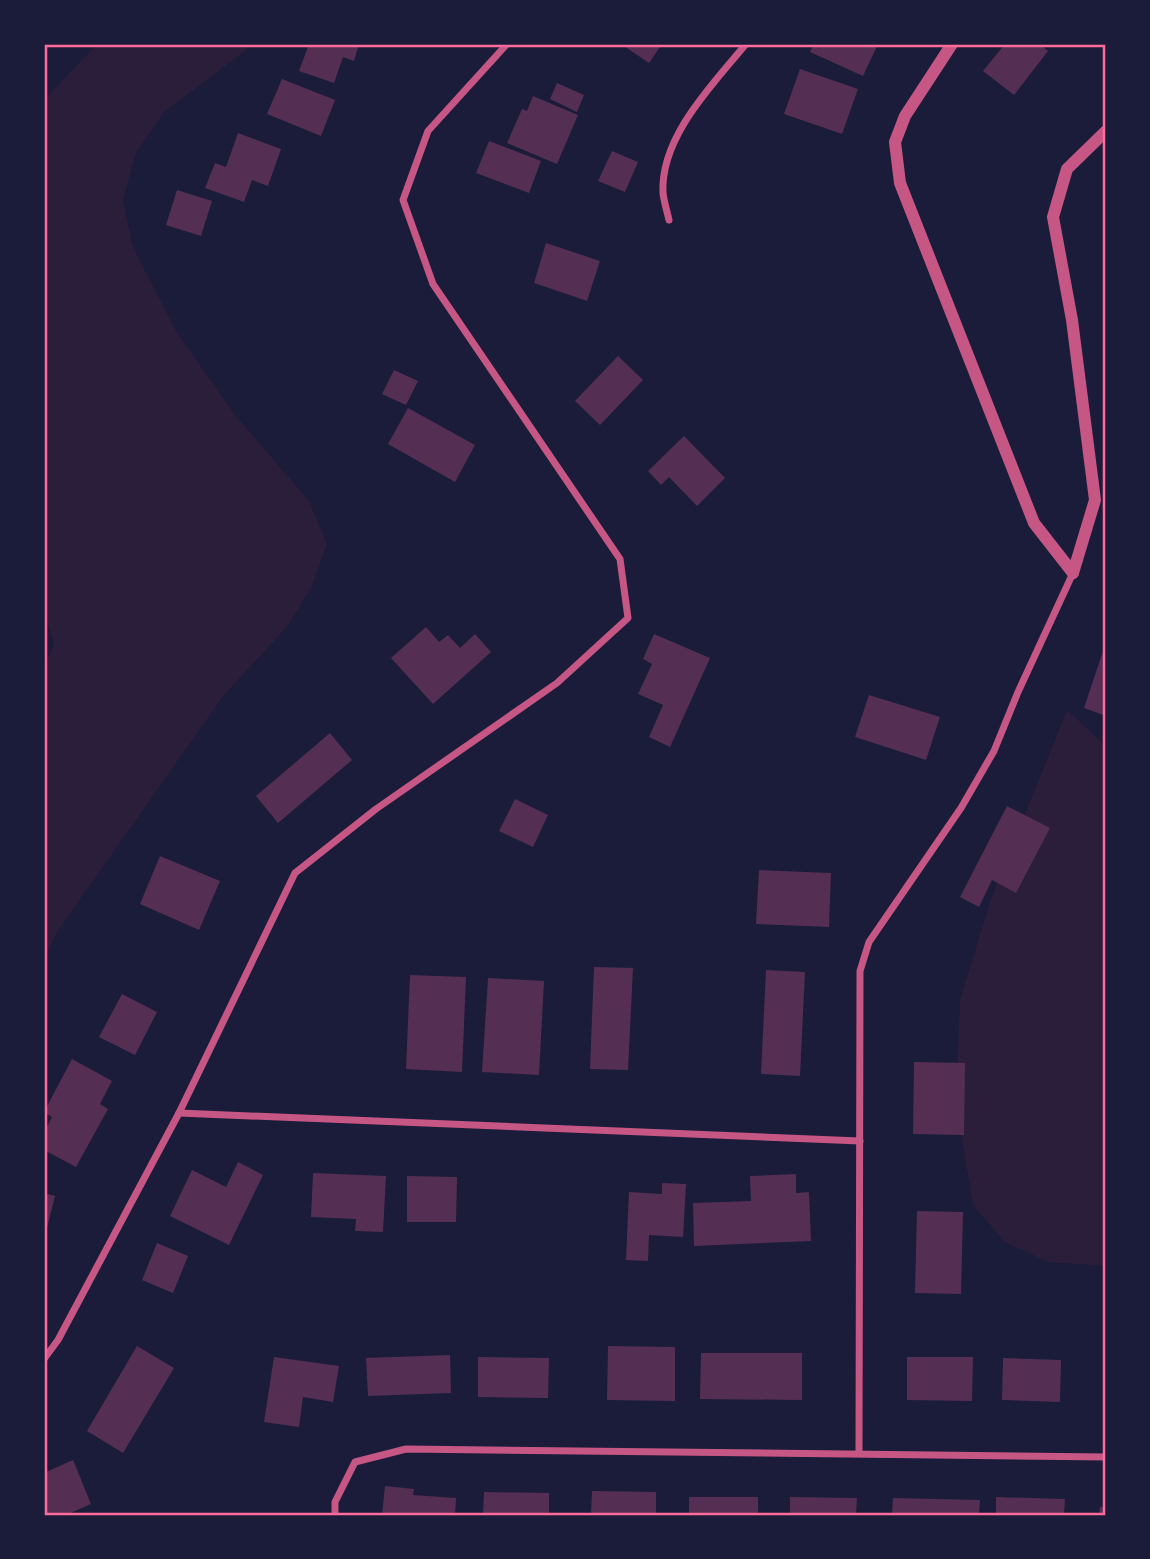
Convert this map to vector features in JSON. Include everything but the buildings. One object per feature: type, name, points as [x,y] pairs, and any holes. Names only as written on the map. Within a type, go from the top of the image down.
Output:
[{"type":"street","points":[[44,1359],[58,1340],[179,1113],[295,873],[376,809],[557,683],[628,618],[620,559],[433,284],[403,200],[428,131],[507,44]]},
{"type":"street","points":[[669,220],[663,192],[667,158],[692,110],[746,44]]},
{"type":"street","points":[[952,44],[905,116],[895,142],[900,183],[1034,523],[1073,573]]},
{"type":"street","points":[[859,1452],[860,971],[869,942],[961,808],[994,751],[1073,573],[1094,500],[1072,320],[1054,217],[1067,169],[1106,131]]},
{"type":"street","points":[[179,1113],[860,1141]]},
{"type":"street","points":[[335,1515],[335,1502],[355,1462],[406,1449],[859,1452],[1106,1457]]},
{"type":"shaded area","points":[[97,44],[254,44],[164,112],[136,153],[123,200],[133,247],[176,331],[235,415],[309,501],[327,544],[311,588],[287,627],[224,695],[57,932],[44,960],[44,670],[54,643],[44,611],[44,401],[47,351],[44,337],[44,100]]},
{"type":"shaded area","points":[[1067,710],[1106,746],[1106,1266],[1048,1262],[1005,1242],[973,1205],[956,1104],[960,1000],[991,899]]}]
